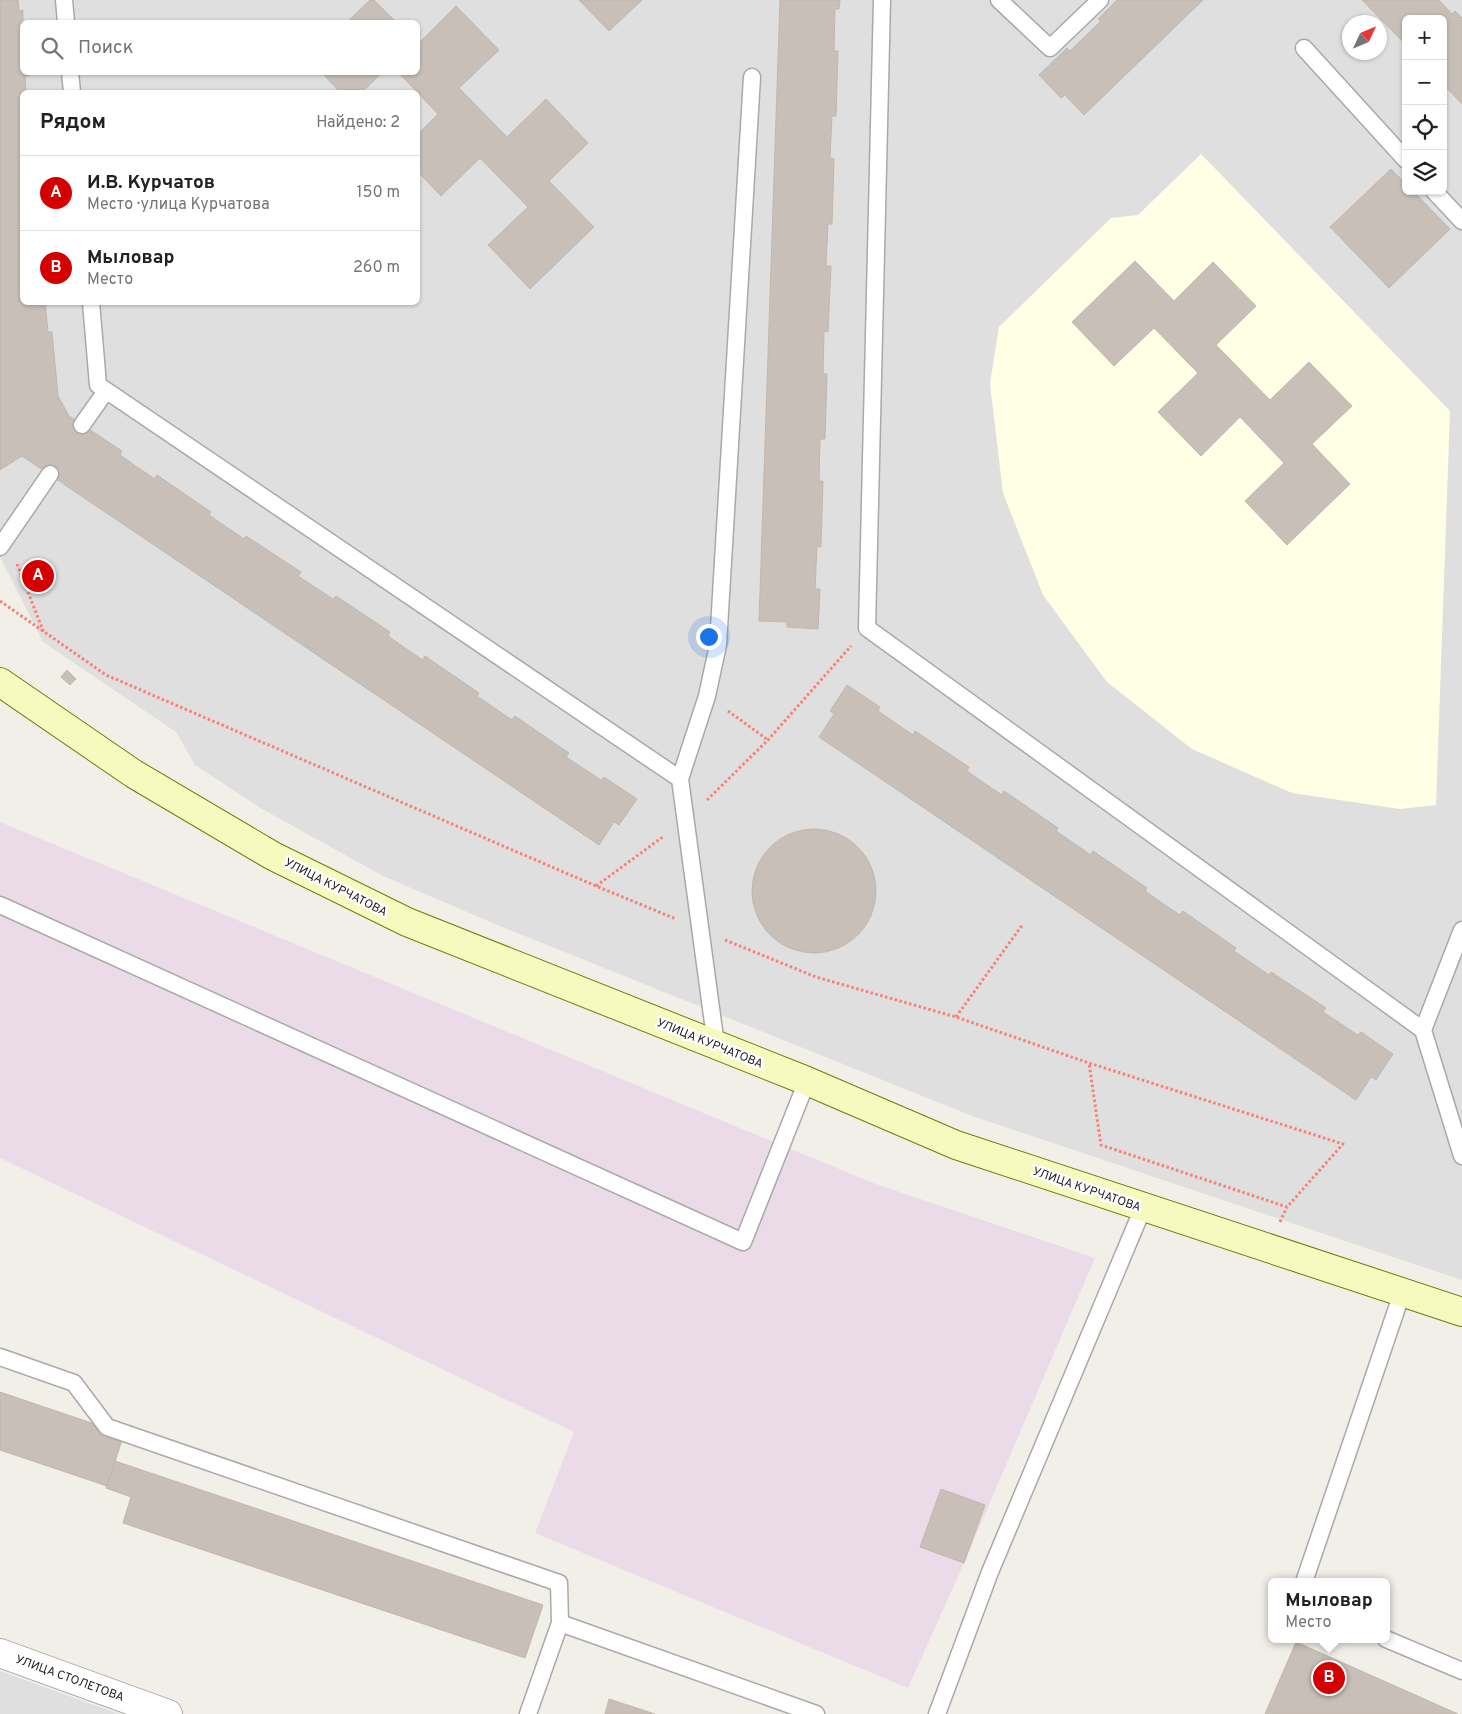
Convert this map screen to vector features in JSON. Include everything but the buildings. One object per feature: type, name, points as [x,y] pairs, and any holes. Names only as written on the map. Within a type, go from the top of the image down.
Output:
[{"type":"main road","name":"УЛИЦА КУРЧАТОВА","points":[[0,682],[134,774],[282,860],[407,922],[807,1081],[956,1145],[1462,1312]]},
{"type":"street","name":"УЛИЦА СТОЛЕТОВА","points":[[0,1653],[168,1714]]},
{"type":"lane","points":[[64,0],[66,20]]},
{"type":"lane","points":[[882,0],[867,628],[1423,1030],[1462,1156]]},
{"type":"lane","points":[[999,0],[1050,48],[1100,0]]},
{"type":"lane","points":[[1304,48],[1402,156]]},
{"type":"lane","points":[[70,75],[72,90]]},
{"type":"lane","points":[[716,1045],[680,779],[707,696],[718,646],[752,77]]},
{"type":"lane","points":[[1438,195],[1462,221]]},
{"type":"lane","points":[[91,305],[98,385],[680,779]]},
{"type":"lane","points":[[82,425],[106,391]]},
{"type":"lane","points":[[3,543],[50,474]]},
{"type":"lane","points":[[0,905],[743,1242],[807,1081]]},
{"type":"lane","points":[[1423,1030],[1462,930]]},
{"type":"lane","points":[[937,1714],[990,1572],[1143,1208]]},
{"type":"lane","points":[[1305,1578],[1402,1293]]},
{"type":"lane","points":[[0,1357],[74,1383],[107,1427],[559,1584],[560,1623],[528,1714]]},
{"type":"lane","points":[[560,1623],[816,1714]]},
{"type":"lane","points":[[1390,1641],[1462,1671]]},
{"type":"path","points":[[3,543],[44,633]]},
{"type":"path","points":[[0,601],[106,675],[700,930],[816,976],[956,1017],[1090,1063],[1343,1144],[1287,1206],[1101,1145],[1090,1063]]},
{"type":"path","points":[[596,886],[686,821],[768,740],[852,645],[851,638]]},
{"type":"path","points":[[707,696],[768,740]]},
{"type":"path","points":[[956,1017],[1024,924]]},
{"type":"shaded area","points":[[0,0],[1462,0],[1462,1280],[972,1116],[500,926],[383,876],[262,809],[195,765],[176,732],[43,642],[0,557]]},
{"type":"shaded area","points":[[1201,154],[1450,411],[1436,805],[1400,809],[1292,793],[1192,749],[1107,682],[1043,595],[1003,493],[990,384],[999,327],[1111,218],[1138,215]]},
{"type":"shaded area","points":[[0,822],[873,1183],[1095,1258],[964,1563],[908,1688],[535,1533],[574,1432],[0,1158]]},
{"type":"shaded area","points":[[0,1671],[119,1714],[0,1714]]},
{"type":"place","name":"И.В. Курчатов","points":[[38,576]]},
{"type":"place","name":"Мыловар","points":[[1329,1678]]}]
